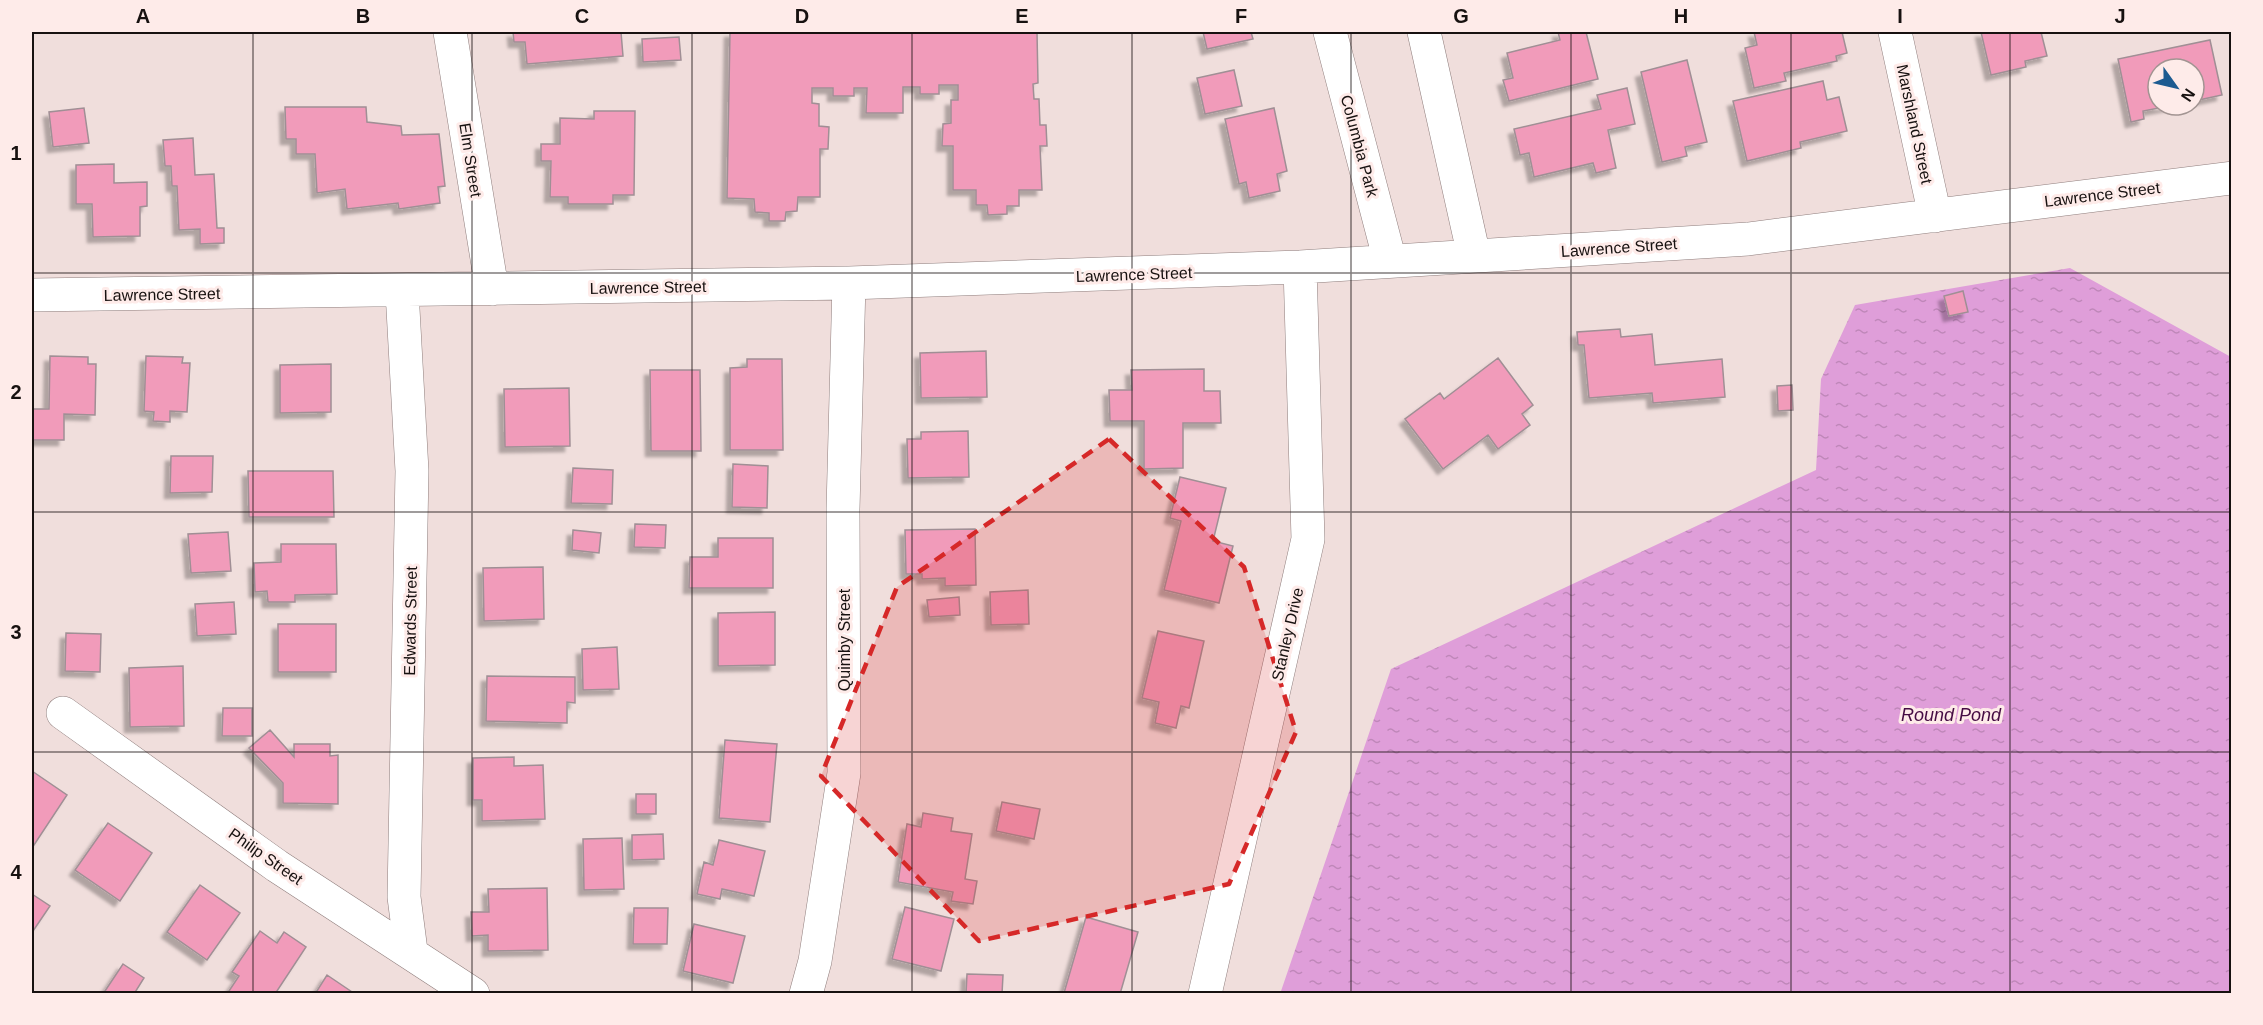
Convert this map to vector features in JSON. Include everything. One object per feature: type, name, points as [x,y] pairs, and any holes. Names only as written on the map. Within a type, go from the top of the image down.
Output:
[{"type":"street","name":"Elm Street","points":[[450,32],[492,289]]},
{"type":"street","name":"Columbia Park","points":[[1330,32],[1390,261]]},
{"type":"street","points":[[1424,32],[1474,256]]},
{"type":"street","name":"Marshland Street","points":[[1895,32],[1935,216]]},
{"type":"street","name":"Lawrence Street","points":[[32,295],[849,283],[1300,267],[1748,239],[2232,178]]},
{"type":"street","name":"Stanley Drive","points":[[1205,993],[1308,539],[1300,267]]},
{"type":"street","name":"Quimby Street","points":[[806,993],[814,961],[844,773],[843,509],[849,283]]},
{"type":"street","name":"Edwards Street","points":[[402,291],[412,471],[404,897],[411,951]]},
{"type":"street","name":"Philip Street","points":[[63,713],[278,866],[473,993]]},
{"type":"highlighted area","points":[[1109,439],[1244,567],[1296,732],[1229,884],[979,941],[821,776],[897,587]]},
{"type":"water","name":"Round Pond","points":[[2070,268],[2231,357],[2231,993],[1280,994],[1391,669],[1816,470],[1821,379],[1855,305]]},
{"type":"building","points":[[513,32],[621,32],[623,56],[527,64],[525,42],[514,42]]},
{"type":"building","points":[[730,32],[1037,32],[1038,83],[1033,84],[1034,99],[1039,99],[1040,125],[1046,125],[1047,146],[1040,146],[1042,190],[1019,190],[1019,206],[1007,206],[1007,214],[988,215],[987,205],[976,205],[976,190],[953,190],[953,146],[942,146],[943,124],[951,123],[951,100],[958,100],[958,85],[939,85],[939,94],[920,94],[920,87],[903,87],[903,113],[866,113],[867,88],[854,88],[854,96],[833,96],[833,88],[812,88],[812,103],[819,104],[819,126],[829,127],[828,149],[820,149],[820,197],[798,197],[797,211],[786,212],[785,221],[769,221],[769,213],[755,212],[754,199],[727,198]]},
{"type":"building","points":[[1203,32],[1251,32],[1253,39],[1207,49]]},
{"type":"building","points":[[1558,32],[1586,32],[1598,79],[1509,101],[1503,80],[1513,78],[1507,53],[1560,40]]},
{"type":"building","points":[[1754,32],[1842,32],[1847,53],[1836,56],[1837,61],[1784,73],[1786,81],[1754,88],[1745,48],[1757,45]]},
{"type":"building","points":[[1981,32],[2041,32],[2047,56],[2025,61],[2026,67],[1991,75]]},
{"type":"building","points":[[679,37],[681,60],[643,62],[642,39]]},
{"type":"building","points":[[2210,40],[2222,95],[2206,98],[2206,57],[2146,57],[2146,110],[2143,111],[2144,119],[2131,122],[2118,59]]},
{"type":"building","points":[[1687,60],[1707,142],[1685,147],[1687,156],[1662,162],[1641,72]]},
{"type":"building","points":[[1234,70],[1242,106],[1205,114],[1197,78]]},
{"type":"building","points":[[1823,81],[1827,100],[1839,97],[1847,131],[1800,142],[1801,148],[1747,161],[1733,101]]},
{"type":"building","points":[[1627,88],[1635,124],[1608,130],[1616,168],[1596,173],[1593,163],[1534,177],[1529,153],[1520,155],[1514,129],[1601,109],[1597,95]]},
{"type":"building","points":[[285,107],[366,107],[367,122],[401,126],[402,135],[439,134],[445,186],[438,187],[440,203],[399,209],[398,203],[347,209],[345,189],[317,193],[315,154],[296,154],[296,139],[286,139]]},
{"type":"building","points":[[84,108],[89,143],[53,147],[49,112]]},
{"type":"building","points":[[1274,108],[1287,171],[1277,174],[1280,191],[1249,198],[1246,182],[1239,184],[1225,119]]},
{"type":"building","points":[[594,111],[635,111],[634,195],[613,195],[613,204],[568,204],[568,197],[550,197],[551,161],[541,161],[541,144],[560,144],[560,118],[594,119]]},
{"type":"building","points":[[193,138],[195,175],[214,174],[217,228],[224,228],[224,243],[200,244],[200,229],[179,230],[177,186],[172,186],[171,166],[165,166],[163,140]]},
{"type":"building","points":[[114,164],[114,183],[147,182],[147,206],[140,207],[140,236],[93,237],[92,204],[76,204],[76,165]]},
{"type":"building","points":[[1963,291],[1968,312],[1949,316],[1944,296]]},
{"type":"building","points":[[1620,329],[1621,337],[1652,334],[1655,365],[1722,359],[1725,397],[1653,403],[1652,393],[1589,398],[1584,345],[1578,345],[1577,332]]},
{"type":"building","points":[[986,351],[987,397],[921,398],[920,353]]},
{"type":"building","points":[[50,356],[88,357],[88,364],[96,364],[95,415],[64,414],[64,440],[33,440],[33,409],[49,409]]},
{"type":"building","points":[[146,356],[183,357],[182,363],[190,363],[187,412],[170,411],[170,422],[153,421],[154,412],[144,411]]},
{"type":"building","points":[[1498,358],[1533,405],[1522,414],[1530,425],[1498,449],[1488,435],[1443,469],[1405,419],[1440,393],[1444,399]]},
{"type":"building","points":[[747,359],[782,359],[783,450],[730,450],[730,368],[747,367]]},
{"type":"building","points":[[331,364],[331,412],[280,413],[280,365]]},
{"type":"building","points":[[1204,369],[1204,391],[1220,391],[1221,423],[1183,423],[1183,468],[1144,469],[1144,421],[1110,421],[1109,390],[1132,390],[1131,370]]},
{"type":"building","points":[[650,370],[700,370],[701,451],[651,451]]},
{"type":"building","points":[[1792,385],[1793,410],[1778,411],[1777,386]]},
{"type":"building","points":[[569,388],[570,446],[505,447],[504,389]]},
{"type":"building","points":[[968,431],[969,477],[908,478],[907,439],[921,439],[921,432]]},
{"type":"building","points":[[171,456],[213,456],[212,492],[170,493]]},
{"type":"building","points":[[733,464],[768,466],[767,508],[732,507]]},
{"type":"building","points":[[573,468],[613,470],[612,504],[571,503]]},
{"type":"building","points":[[248,471],[333,471],[334,517],[249,517]]},
{"type":"building","points":[[1180,477],[1226,488],[1213,541],[1233,546],[1219,603],[1164,590],[1181,521],[1170,518]]},
{"type":"building","points":[[635,524],[666,525],[665,548],[634,547]]},
{"type":"building","points":[[975,529],[976,585],[945,586],[945,578],[922,579],[922,574],[906,574],[905,530]]},
{"type":"building","points":[[573,530],[601,533],[599,553],[572,550]]},
{"type":"building","points":[[228,532],[231,571],[191,573],[188,534]]},
{"type":"building","points":[[718,538],[773,538],[773,588],[689,588],[690,557],[718,557]]},
{"type":"building","points":[[281,544],[336,544],[337,594],[295,595],[295,602],[268,602],[267,591],[255,592],[254,563],[281,562]]},
{"type":"building","points":[[543,567],[544,619],[484,621],[483,568]]},
{"type":"building","points":[[1028,590],[1029,624],[991,625],[990,592]]},
{"type":"building","points":[[959,597],[960,615],[929,617],[927,600]]},
{"type":"building","points":[[234,602],[236,634],[197,636],[195,604]]},
{"type":"building","points":[[775,612],[775,665],[718,666],[718,613]]},
{"type":"building","points":[[278,624],[336,624],[336,672],[278,672]]},
{"type":"building","points":[[1158,631],[1204,641],[1189,708],[1181,706],[1176,728],[1155,723],[1159,702],[1142,698]]},
{"type":"building","points":[[66,633],[101,634],[100,672],[65,671]]},
{"type":"building","points":[[617,647],[619,689],[583,690],[582,649]]},
{"type":"building","points":[[183,666],[184,726],[130,727],[129,668]]},
{"type":"building","points":[[487,676],[575,677],[575,703],[567,702],[567,723],[486,721]]},
{"type":"building","points":[[223,708],[252,708],[252,736],[222,736]]},
{"type":"building","points":[[270,730],[294,757],[294,744],[330,744],[330,756],[338,755],[338,804],[283,803],[283,783],[249,748]]},
{"type":"building","points":[[725,740],[777,744],[770,822],[719,818]]},
{"type":"building","points":[[514,757],[514,766],[543,765],[545,819],[482,821],[482,800],[473,800],[473,758]]},
{"type":"building","points":[[32,771],[67,795],[32,848]]},
{"type":"building","points":[[636,794],[656,794],[656,814],[636,814]]},
{"type":"building","points":[[1002,802],[1040,809],[1034,839],[996,831]]},
{"type":"building","points":[[923,813],[953,818],[951,831],[972,834],[965,879],[977,881],[973,904],[951,901],[953,892],[898,882],[907,824],[921,827]]},
{"type":"building","points":[[108,823],[152,853],[120,901],[75,870]]},
{"type":"building","points":[[663,834],[664,859],[632,860],[632,835]]},
{"type":"building","points":[[622,838],[624,889],[584,890],[583,839]]},
{"type":"building","points":[[719,840],[765,851],[754,896],[722,889],[720,899],[697,894],[704,862],[713,865]]},
{"type":"building","points":[[200,885],[240,913],[207,960],[167,932]]},
{"type":"building","points":[[547,888],[548,950],[488,951],[488,935],[472,936],[471,912],[489,912],[488,889]]},
{"type":"building","points":[[32,894],[50,906],[33,931],[32,930]]},
{"type":"building","points":[[905,907],[954,919],[941,971],[892,959]]},
{"type":"building","points":[[634,908],[668,908],[667,944],[633,944]]},
{"type":"building","points":[[1086,917],[1138,932],[1120,994],[1064,993]]},
{"type":"building","points":[[694,924],[745,936],[733,983],[683,971]]},
{"type":"building","points":[[260,931],[277,943],[284,932],[306,947],[275,994],[227,994],[239,976],[232,972]]},
{"type":"building","points":[[123,964],[144,978],[134,994],[108,994],[105,991]]},
{"type":"building","points":[[967,974],[1003,975],[1002,994],[966,994]]},
{"type":"building","points":[[327,975],[355,994],[315,994]]}]
